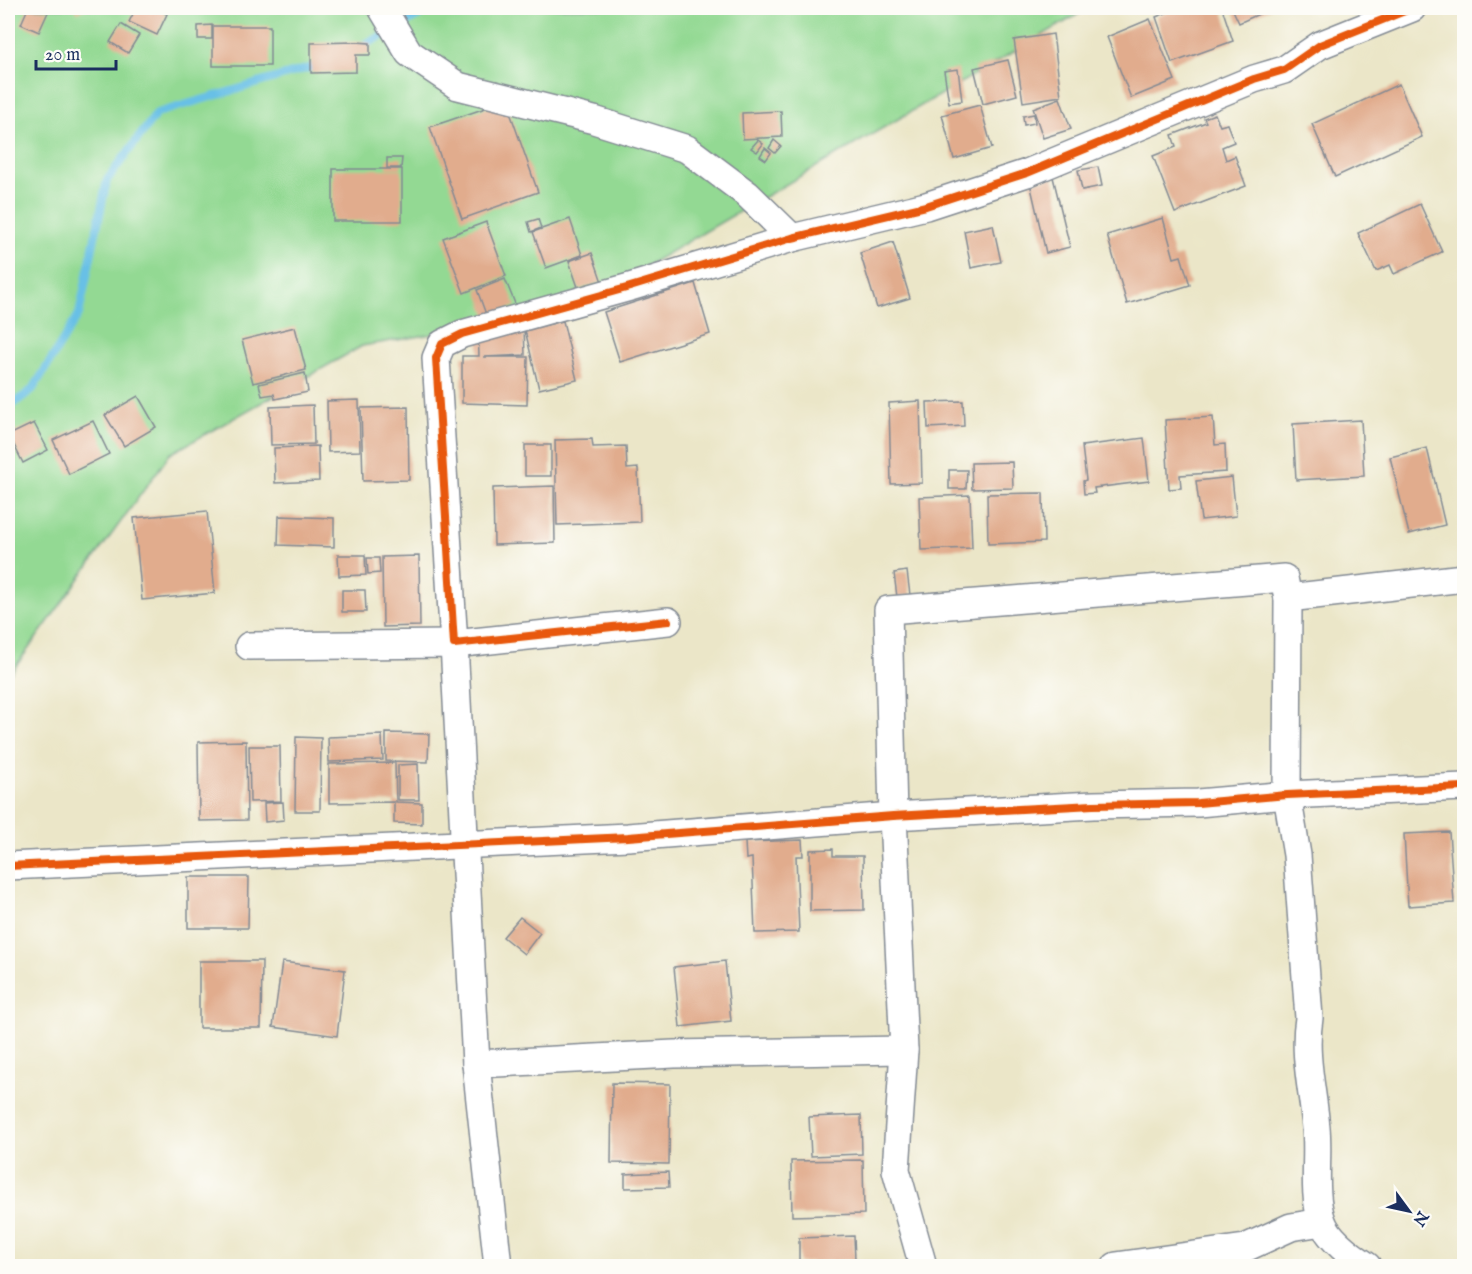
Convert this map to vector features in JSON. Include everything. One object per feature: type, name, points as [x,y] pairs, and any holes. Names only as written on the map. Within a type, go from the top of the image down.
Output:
[{"type":"street","points":[[382,8],[409,53],[458,86],[594,120],[687,149],[747,194],[792,238]]},
{"type":"street","points":[[498,1266],[476,1064],[436,358],[442,344],[462,334],[792,238],[926,206],[1027,173],[1254,79],[1284,70],[1320,45],[1412,8]]},
{"type":"street","points":[[923,1266],[896,1170],[904,1050],[893,816],[888,610],[1284,578],[1288,598],[1287,795],[1297,855],[1309,1018],[1305,1041],[1316,1130],[1317,1199],[1322,1222],[1331,1234],[1367,1266]]},
{"type":"street","points":[[1288,598],[1464,578]]},
{"type":"street","points":[[249,646],[454,644],[668,621]]},
{"type":"street","points":[[8,866],[628,837],[893,816],[1094,805],[1198,803],[1287,795],[1464,787]]},
{"type":"street","points":[[476,1064],[674,1054],[904,1050]]},
{"type":"street","points":[[1116,1266],[1245,1248],[1291,1227],[1322,1222]]},
{"type":"green space","points":[[8,8],[1089,8],[569,311],[362,346],[170,454],[8,677]]},
{"type":"building","points":[[28,8],[49,10],[39,32],[21,24]]},
{"type":"building","points":[[74,8],[87,8],[78,13]]},
{"type":"building","points":[[136,8],[155,8],[167,14],[157,35],[129,22]]},
{"type":"building","points":[[1178,8],[1222,8],[1233,41],[1172,63],[1156,17]]},
{"type":"building","points":[[1232,8],[1272,8],[1239,23]]},
{"type":"building","points":[[1150,19],[1175,80],[1131,98],[1107,37]]},
{"type":"building","points":[[121,24],[139,35],[128,53],[110,42]]},
{"type":"building","points":[[212,25],[212,39],[198,39],[198,26]]},
{"type":"building","points":[[213,26],[270,26],[270,66],[213,66]]},
{"type":"building","points":[[1053,34],[1061,96],[1023,102],[1014,40]]},
{"type":"building","points":[[311,43],[370,43],[370,55],[356,55],[356,72],[311,73]]},
{"type":"building","points":[[1008,60],[1017,95],[983,104],[974,68]]},
{"type":"building","points":[[958,69],[962,101],[949,103],[944,71]]},
{"type":"building","points":[[1399,84],[1422,137],[1335,177],[1312,124]]},
{"type":"building","points":[[1060,98],[1071,129],[1043,138],[1033,108]]},
{"type":"building","points":[[506,101],[538,192],[462,219],[430,127]]},
{"type":"building","points":[[980,105],[992,148],[954,159],[942,115]]},
{"type":"building","points":[[781,111],[782,137],[743,139],[742,113]]},
{"type":"building","points":[[1034,114],[1035,123],[1024,125],[1023,116]]},
{"type":"building","points":[[1215,114],[1220,126],[1227,124],[1234,142],[1222,147],[1226,160],[1235,156],[1246,186],[1175,213],[1153,156],[1176,147],[1172,135],[1206,122],[1204,118]]},
{"type":"building","points":[[758,140],[763,144],[757,152],[751,148]]},
{"type":"building","points":[[774,140],[781,146],[775,153],[769,148]]},
{"type":"building","points":[[765,148],[771,153],[766,160],[760,156]]},
{"type":"building","points":[[387,158],[402,158],[401,168],[387,168]]},
{"type":"building","points":[[1098,167],[1102,186],[1082,190],[1078,170]]},
{"type":"building","points":[[333,169],[402,169],[402,221],[333,221]]},
{"type":"building","points":[[1053,177],[1070,247],[1046,253],[1030,183]]},
{"type":"building","points":[[1420,204],[1442,252],[1394,274],[1390,265],[1376,271],[1358,233]]},
{"type":"building","points":[[1163,218],[1174,258],[1181,256],[1190,285],[1127,304],[1107,235]]},
{"type":"building","points":[[538,219],[541,228],[531,232],[528,222]]},
{"type":"building","points":[[570,219],[582,255],[546,268],[533,232]]},
{"type":"building","points":[[486,222],[506,276],[464,293],[443,238]]},
{"type":"building","points":[[993,225],[1001,262],[971,268],[964,231]]},
{"type":"building","points":[[893,242],[910,298],[877,308],[860,253]]},
{"type":"building","points":[[592,253],[602,282],[579,290],[569,261]]},
{"type":"building","points":[[505,279],[516,306],[487,317],[477,290]]},
{"type":"building","points":[[695,283],[710,334],[620,362],[604,312]]},
{"type":"building","points":[[563,321],[577,380],[539,389],[525,330]]},
{"type":"building","points":[[295,327],[306,370],[253,383],[242,340]]},
{"type":"building","points":[[524,327],[525,355],[484,357],[528,357],[527,405],[462,403],[462,356],[479,356],[478,328]]},
{"type":"building","points":[[305,373],[308,392],[275,399],[274,394],[262,396],[259,384]]},
{"type":"building","points":[[138,396],[156,427],[124,446],[105,415]]},
{"type":"building","points":[[359,400],[360,451],[328,452],[327,401]]},
{"type":"building","points":[[920,401],[922,483],[891,484],[889,403]]},
{"type":"building","points":[[963,401],[964,426],[928,428],[927,402]]},
{"type":"building","points":[[313,405],[314,444],[271,445],[270,407]]},
{"type":"building","points":[[408,407],[409,480],[363,481],[361,408]]},
{"type":"building","points":[[1213,417],[1215,445],[1225,444],[1226,472],[1180,475],[1181,488],[1169,489],[1165,420]]},
{"type":"building","points":[[1361,420],[1364,476],[1296,480],[1293,424]]},
{"type":"building","points":[[93,421],[109,454],[69,474],[53,440]]},
{"type":"building","points":[[34,423],[48,450],[23,463],[9,435]]},
{"type":"building","points":[[1144,438],[1149,481],[1094,488],[1095,493],[1084,494],[1083,481],[1086,480],[1082,446]]},
{"type":"building","points":[[592,439],[593,447],[626,446],[627,469],[638,468],[640,522],[557,525],[555,440]]},
{"type":"building","points":[[525,445],[551,445],[551,476],[525,476]]},
{"type":"building","points":[[318,446],[319,481],[275,483],[274,448]]},
{"type":"building","points":[[1427,448],[1445,525],[1409,534],[1390,457]]},
{"type":"building","points":[[1012,462],[1013,488],[972,489],[971,463]]},
{"type":"building","points":[[949,470],[967,470],[966,489],[949,489]]},
{"type":"building","points":[[1232,477],[1236,516],[1201,520],[1196,481]]},
{"type":"building","points":[[554,486],[555,543],[494,545],[493,488]]},
{"type":"building","points":[[1043,493],[1044,542],[988,544],[987,494]]},
{"type":"building","points":[[970,495],[972,548],[921,550],[919,497]]},
{"type":"building","points":[[207,511],[215,593],[142,600],[134,518]]},
{"type":"building","points":[[279,516],[334,518],[334,547],[278,545]]},
{"type":"building","points":[[338,555],[365,555],[366,575],[339,576]]},
{"type":"building","points":[[419,556],[420,626],[383,627],[382,557]]},
{"type":"building","points":[[367,558],[379,558],[380,573],[368,574]]},
{"type":"building","points":[[907,571],[910,595],[897,597],[894,573]]},
{"type":"building","points":[[342,590],[365,590],[366,612],[342,612]]},
{"type":"building","points":[[386,733],[429,734],[428,762],[386,761]]},
{"type":"building","points":[[382,735],[383,760],[329,762],[328,737]]},
{"type":"building","points":[[296,737],[321,738],[320,811],[295,811]]},
{"type":"building","points":[[246,741],[247,820],[199,821],[198,742]]},
{"type":"building","points":[[249,746],[280,746],[281,801],[250,802]]},
{"type":"building","points":[[395,763],[396,802],[422,803],[422,824],[394,823],[394,802],[329,803],[329,764]]},
{"type":"building","points":[[418,764],[419,800],[398,800],[398,765]]},
{"type":"building","points":[[283,802],[284,820],[265,822],[264,803]]},
{"type":"building","points":[[1449,832],[1454,903],[1408,906],[1404,834]]},
{"type":"building","points":[[802,840],[803,856],[796,856],[799,932],[755,933],[752,858],[746,859],[745,842]]},
{"type":"building","points":[[833,849],[833,856],[863,856],[864,910],[810,911],[810,850]]},
{"type":"building","points":[[188,877],[249,877],[248,928],[188,928]]},
{"type":"building","points":[[520,917],[540,933],[524,954],[503,937]]},
{"type":"building","points":[[199,961],[262,961],[261,1028],[199,1028]]},
{"type":"building","points":[[725,961],[731,1021],[680,1027],[674,967]]},
{"type":"building","points":[[282,962],[345,970],[337,1036],[273,1027]]},
{"type":"building","points":[[612,1083],[670,1084],[669,1164],[611,1163]]},
{"type":"building","points":[[861,1115],[862,1154],[811,1156],[809,1117]]},
{"type":"building","points":[[863,1160],[864,1214],[792,1216],[791,1161]]},
{"type":"building","points":[[668,1172],[669,1187],[625,1188],[625,1174]]},
{"type":"building","points":[[854,1236],[855,1260],[799,1263],[799,1238]]},
{"type":"waterway","points":[[359,48],[434,8]]},
{"type":"waterway","points":[[8,408],[33,389],[79,314],[107,180],[157,113],[319,65]]},
{"type":"cycle path","points":[[668,621],[454,644],[436,358],[442,344],[462,334],[792,238],[926,206],[1027,173],[1254,79],[1284,70],[1320,45],[1412,8]]},
{"type":"cycle path","points":[[8,866],[628,837],[893,816],[1093,805],[1198,803],[1287,795],[1464,787]]}]
